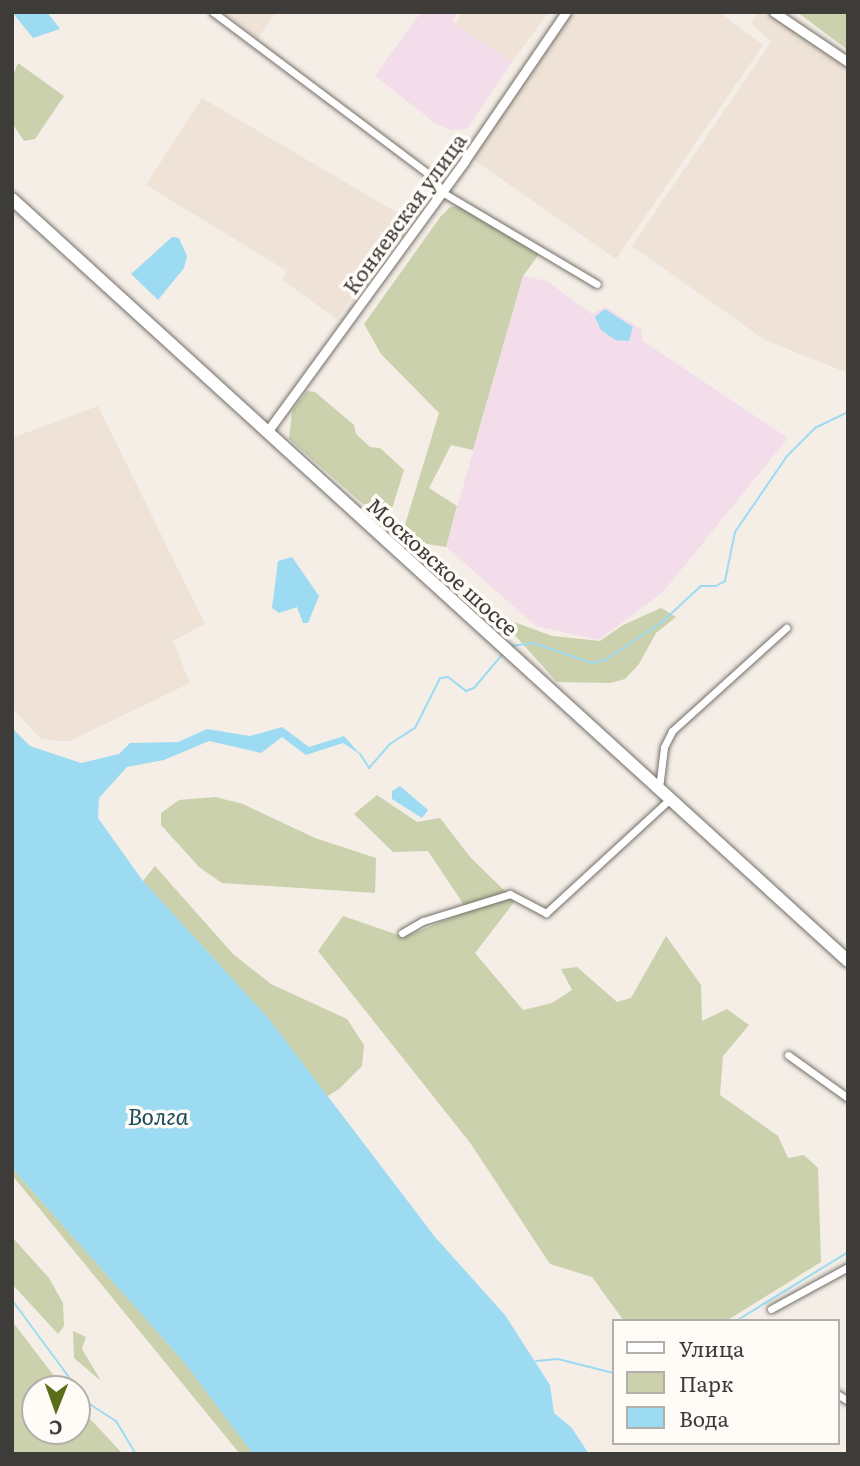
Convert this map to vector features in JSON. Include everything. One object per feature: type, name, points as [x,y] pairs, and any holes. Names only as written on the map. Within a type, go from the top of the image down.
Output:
[{"type":"main road","name":"Московское шоссе","points":[[12,199],[848,961]]},
{"type":"street","points":[[213,12],[434,178],[442,192],[597,284]]},
{"type":"street","name":"Коняевская улица","points":[[267,432],[442,192],[566,12]]},
{"type":"street","points":[[774,12],[848,62]]},
{"type":"street","points":[[659,788],[664,747],[672,731],[786,628]]},
{"type":"street","points":[[402,933],[423,921],[510,894],[546,913],[670,799]]},
{"type":"street","points":[[788,1055],[848,1098]]},
{"type":"street","points":[[771,1309],[848,1267]]},
{"type":"shaded area","points":[[225,12],[276,12],[258,38]]},
{"type":"shaded area","points":[[421,12],[458,12],[452,21],[512,62],[467,129],[450,130],[435,123],[375,76]]},
{"type":"shaded area","points":[[462,12],[549,12],[512,62],[455,24]]},
{"type":"shaded area","points":[[570,12],[719,12],[763,45],[616,259],[471,158]]},
{"type":"shaded area","points":[[759,12],[769,12],[848,68],[848,373],[765,340],[632,246],[771,42],[751,23]]},
{"type":"shaded area","points":[[202,98],[406,218],[337,319],[282,280],[287,271],[146,185]]},
{"type":"shaded area","points":[[523,276],[547,281],[592,314],[606,307],[641,329],[643,341],[788,438],[663,592],[599,640],[536,626],[446,547]]},
{"type":"shaded area","points":[[98,406],[205,624],[173,641],[190,683],[70,741],[57,741],[40,738],[12,708],[12,438]]},
{"type":"green space","points":[[797,12],[848,12],[848,50]]},
{"type":"green space","points":[[18,63],[64,96],[35,139],[24,141],[12,123],[12,78]]},
{"type":"green space","points":[[460,206],[539,254],[523,276],[473,450],[451,445],[429,488],[457,506],[446,547],[410,541],[404,528],[439,413],[381,354],[364,324],[441,216],[450,207]]},
{"type":"green space","points":[[307,391],[315,392],[354,425],[356,434],[370,447],[380,448],[404,470],[387,525],[289,439],[292,411]]},
{"type":"green space","points":[[661,608],[676,617],[656,633],[639,664],[625,679],[610,683],[557,682],[511,631],[514,622],[552,636],[600,641],[623,625]]},
{"type":"green space","points":[[377,795],[417,822],[440,818],[471,858],[515,901],[475,953],[523,1010],[552,1003],[572,990],[561,969],[577,967],[617,1002],[631,998],[666,936],[701,985],[702,1021],[727,1009],[749,1025],[723,1056],[720,1095],[778,1136],[788,1158],[804,1155],[818,1168],[821,1262],[729,1319],[623,1319],[592,1277],[550,1264],[471,1144],[318,951],[343,916],[404,937],[468,911],[428,851],[393,852],[354,814]]},
{"type":"green space","points":[[215,797],[243,804],[315,838],[376,858],[375,893],[222,883],[199,867],[161,825],[161,813],[179,800]]},
{"type":"green space","points":[[155,866],[233,954],[271,984],[347,1019],[364,1045],[362,1066],[339,1089],[326,1097],[269,1019],[143,881]]},
{"type":"green space","points":[[12,1168],[183,1361],[253,1454],[240,1454],[12,1175]]},
{"type":"green space","points":[[12,1237],[49,1278],[63,1303],[64,1326],[58,1334],[12,1284]]},
{"type":"green space","points":[[12,1321],[53,1375],[21,1375],[21,1445],[91,1445],[91,1420],[123,1454],[12,1454]]},
{"type":"green space","points":[[73,1331],[86,1337],[82,1349],[101,1381],[74,1358]]},
{"type":"water","points":[[12,12],[47,12],[60,29],[33,38]]},
{"type":"water","points":[[172,237],[179,238],[187,256],[184,268],[158,300],[131,274]]},
{"type":"water","points":[[605,309],[633,327],[629,341],[615,340],[601,330],[595,317]]},
{"type":"water","points":[[292,557],[319,596],[308,623],[303,623],[297,607],[279,613],[272,608],[278,561]]},
{"type":"water","name":"Волга","points":[[282,727],[309,747],[344,736],[361,755],[343,743],[306,755],[282,737],[261,753],[209,741],[164,760],[127,767],[99,798],[98,818],[143,881],[269,1019],[435,1237],[505,1315],[550,1385],[554,1413],[571,1427],[589,1454],[253,1454],[183,1361],[12,1168],[12,728],[30,746],[81,763],[119,754],[130,743],[178,742],[207,729],[250,736]]},
{"type":"water","points":[[400,786],[428,810],[422,818],[392,799],[392,791]]},
{"type":"waterway","points":[[511,646],[533,643],[592,663],[605,660],[662,622],[701,586],[716,586],[725,581],[735,532],[787,456],[815,428],[848,412]]},
{"type":"waterway","points":[[360,754],[369,768],[390,744],[415,728],[440,678],[448,677],[466,691],[474,688],[502,655]]},
{"type":"waterway","points":[[739,1319],[848,1252]]},
{"type":"waterway","points":[[12,1300],[88,1403],[116,1421],[136,1454]]},
{"type":"waterway","points":[[536,1361],[558,1359],[612,1373]]}]
